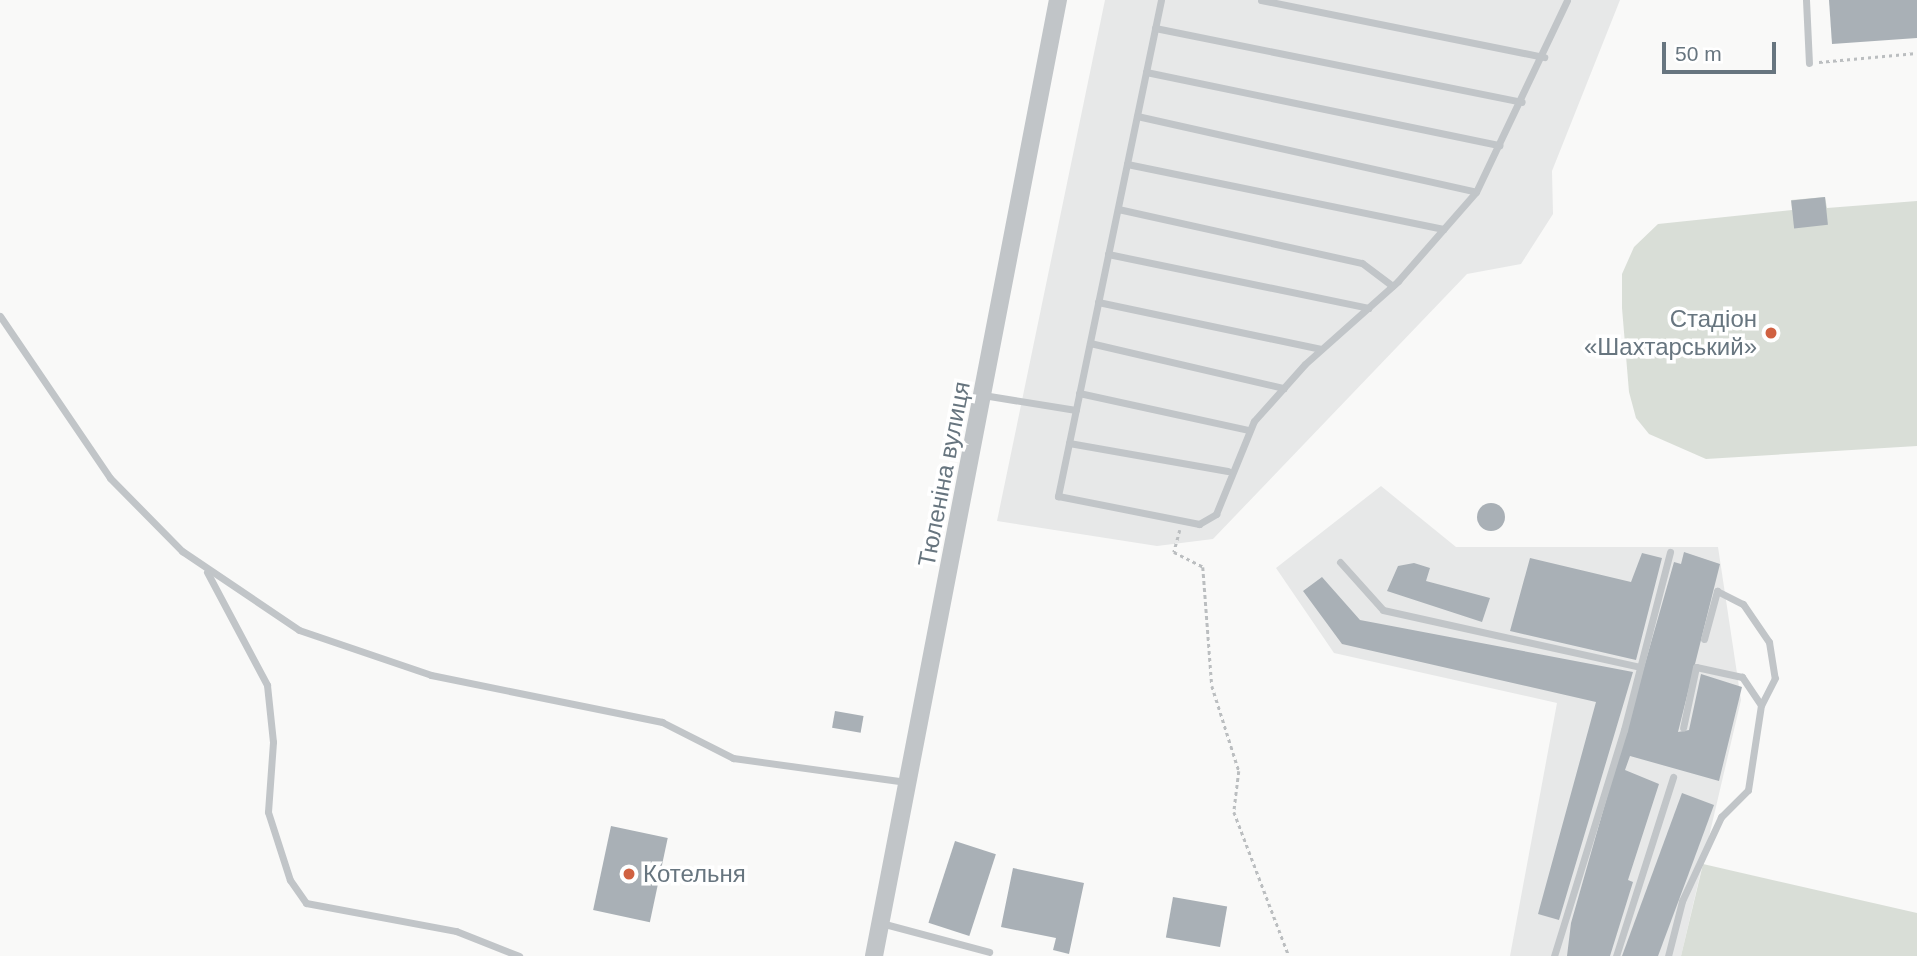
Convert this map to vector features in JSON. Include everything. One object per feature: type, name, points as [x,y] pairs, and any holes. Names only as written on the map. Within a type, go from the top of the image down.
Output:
[{"type":"street","name":"Тюленіна вулиця","points":[[874,956],[911,783],[1058,0]]},
{"type":"lane","points":[[1161,0],[1058,496],[1199,524],[1216,514],[1228,471],[1249,430],[1284,388],[1321,349],[1392,286],[1476,192],[1544,57],[1567,0]]},
{"type":"lane","points":[[1261,0],[1544,57]]},
{"type":"lane","points":[[1806,0],[1809,62]]},
{"type":"lane","points":[[1155,28],[1521,102]]},
{"type":"lane","points":[[1146,72],[1500,145]]},
{"type":"lane","points":[[1137,116],[1476,192]]},
{"type":"lane","points":[[1127,164],[1443,229]]},
{"type":"lane","points":[[1118,209],[1362,263],[1392,286]]},
{"type":"lane","points":[[1108,254],[1368,308]]},
{"type":"lane","points":[[1098,302],[1321,349]]},
{"type":"lane","points":[[0,316],[110,478],[201,564],[221,590],[267,685],[273,742],[268,812],[290,880],[306,902],[456,931],[519,956]]},
{"type":"lane","points":[[1090,343],[1284,388]]},
{"type":"lane","points":[[1079,393],[1249,430]]},
{"type":"lane","points":[[983,395],[1076,410]]},
{"type":"lane","points":[[1069,443],[1228,471]]},
{"type":"lane","points":[[1553,956],[1640,667],[1670,552]]},
{"type":"lane","points":[[1340,562],[1383,610],[1640,667]]},
{"type":"lane","points":[[201,564],[299,630],[431,675],[662,722],[733,758],[911,783]]},
{"type":"lane","points":[[1668,956],[1682,901],[1721,817],[1748,790],[1761,705],[1775,678],[1769,642],[1743,604],[1717,591],[1704,639]]},
{"type":"lane","points":[[1683,728],[1696,667],[1742,677],[1761,705]]},
{"type":"lane","points":[[1616,956],[1673,777]]},
{"type":"lane","points":[[880,923],[989,952]]},
{"type":"path","points":[[1809,62],[1917,53]]},
{"type":"path","points":[[1183,520],[1174,552],[1203,567],[1212,686],[1239,771],[1234,812],[1289,956]]},
{"type":"shaded area","points":[[1105,0],[1620,0],[1552,171],[1553,214],[1521,264],[1467,274],[1213,539],[1157,546],[997,521]]},
{"type":"shaded area","name":"Стадіон «Шахтарський»","points":[[1825,197],[1827,208],[1917,201],[1917,446],[1706,459],[1649,434],[1636,418],[1629,392],[1622,308],[1622,274],[1634,247],[1658,224],[1792,210],[1791,200]]},
{"type":"shaded area","points":[[1381,486],[1456,547],[1718,547],[1741,700],[1681,956],[1510,956],[1557,703],[1334,653],[1276,568]]},
{"type":"shaded area","points":[[1703,864],[1917,913],[1917,956],[1681,956]]},
{"type":"building","points":[[1829,0],[1917,0],[1917,38],[1832,44]]},
{"type":"building","points":[[1825,197],[1828,225],[1794,228],[1791,201]]},
{"type":"building","points":[[1491,503],[1501,507],[1505,517],[1501,527],[1491,531],[1481,527],[1477,517],[1481,507]]},
{"type":"building","points":[[1684,552],[1720,564],[1678,732],[1689,730],[1701,674],[1742,687],[1719,781],[1630,756],[1625,770],[1659,784],[1628,880],[1633,882],[1610,956],[1567,956],[1571,923],[1674,562],[1681,564]]},
{"type":"building","points":[[1642,553],[1662,558],[1636,660],[1510,631],[1530,558],[1631,582]]},
{"type":"building","points":[[1414,563],[1430,568],[1426,581],[1490,598],[1482,622],[1387,591],[1398,566]]},
{"type":"building","points":[[1322,577],[1360,620],[1633,672],[1559,920],[1538,914],[1596,702],[1342,644],[1303,591]]},
{"type":"building","points":[[835,711],[864,716],[861,733],[832,728]]},
{"type":"building","points":[[1682,793],[1714,805],[1658,956],[1622,956]]},
{"type":"building","name":"Котельня","points":[[611,826],[668,838],[650,922],[593,910]]},
{"type":"building","points":[[955,841],[996,854],[969,936],[928,923]]},
{"type":"building","points":[[1013,868],[1084,883],[1069,954],[1053,950],[1056,938],[1001,927]]},
{"type":"building","points":[[1173,897],[1227,907],[1220,947],[1166,937]]},
{"type":"place","name":"Стадіон «Шахтарський»","points":[[1771,333]]},
{"type":"place","name":"Котельня","points":[[629,874]]}]
